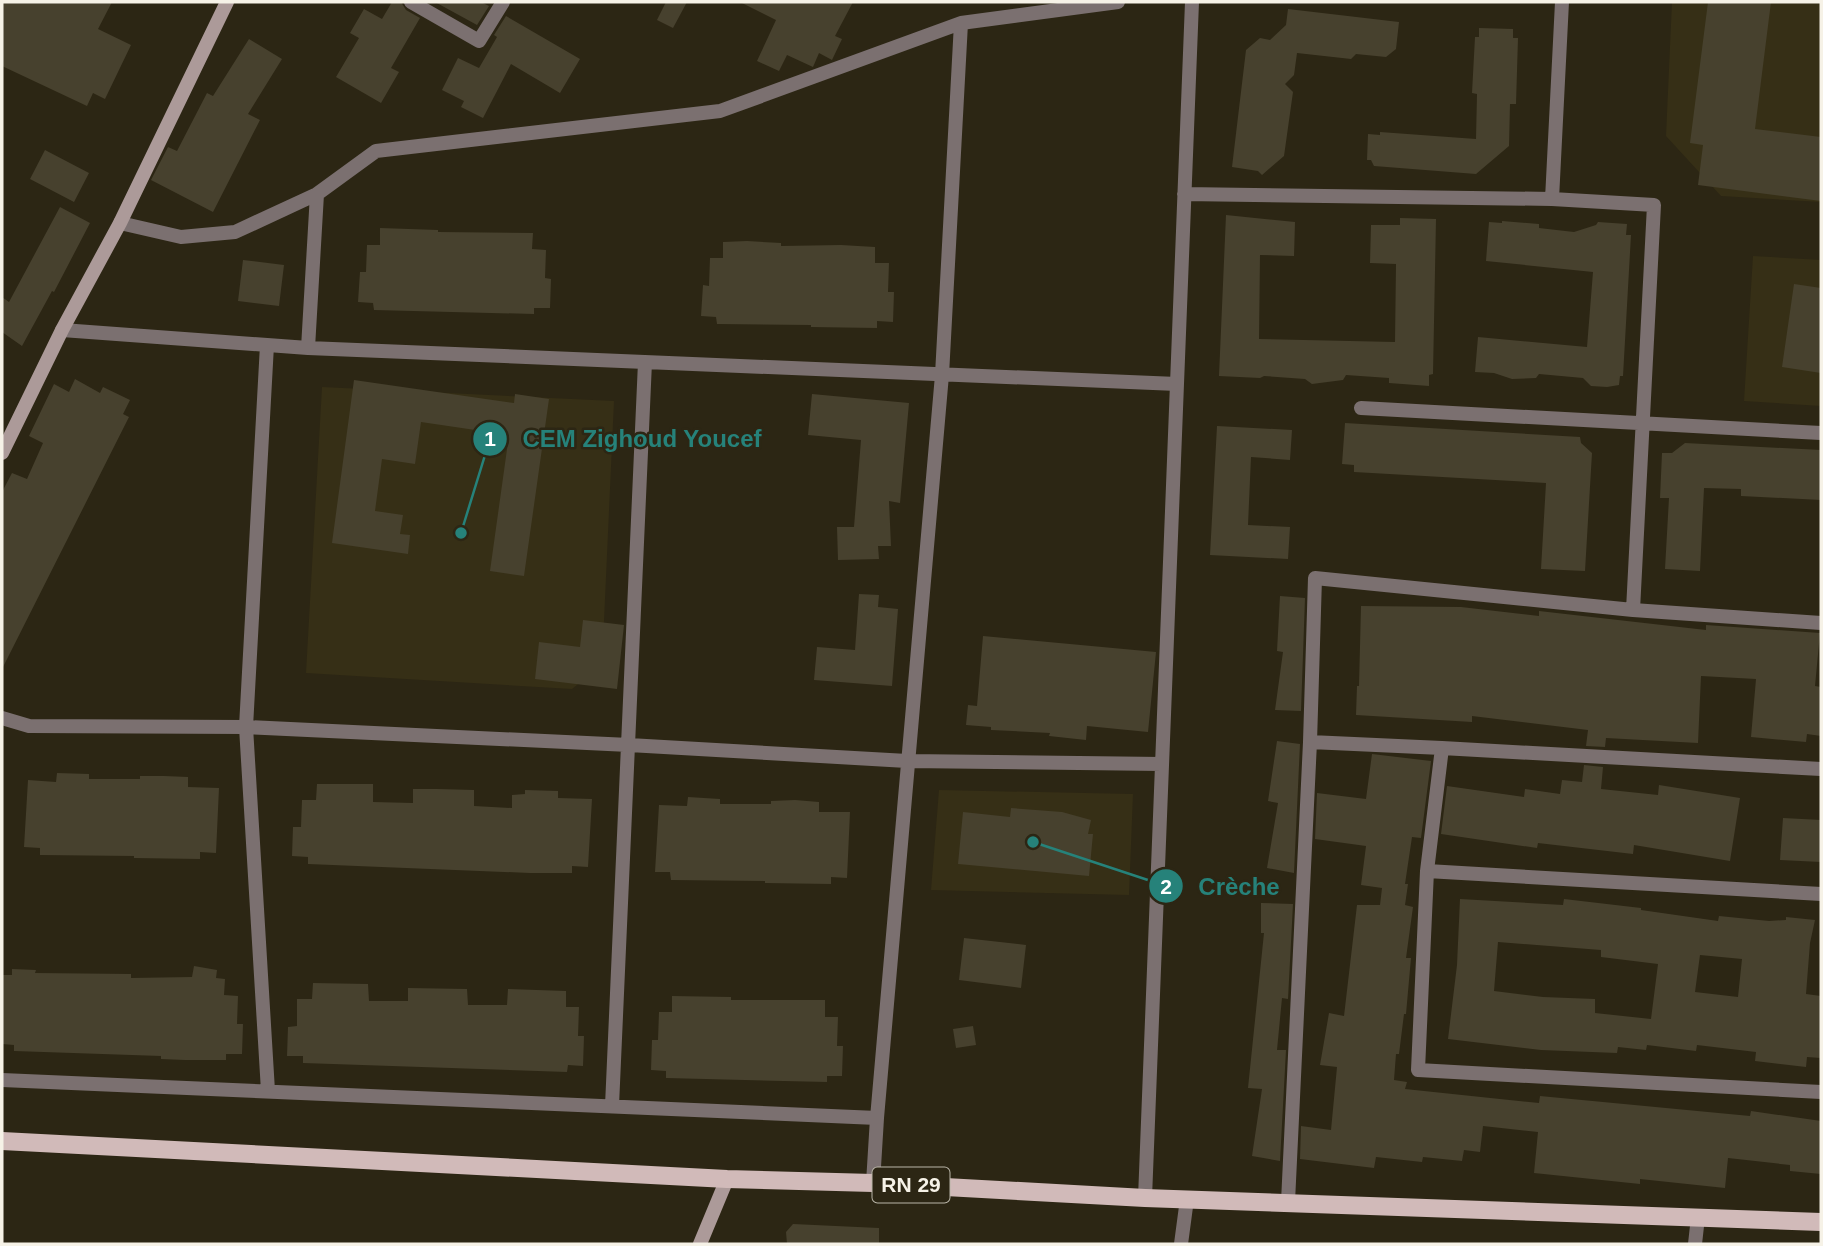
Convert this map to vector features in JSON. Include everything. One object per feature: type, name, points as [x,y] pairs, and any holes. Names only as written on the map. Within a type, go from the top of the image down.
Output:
[{"type":"main road","name":"RN 29","points":[[2,1141],[726,1180],[873,1183],[1145,1198],[1821,1222]]},
{"type":"street","points":[[2,453],[62,330],[120,223],[227,2]]},
{"type":"street","points":[[411,2],[479,41],[503,2]]},
{"type":"street","points":[[120,223],[181,237],[235,232],[317,194],[376,151],[720,111],[961,23],[1118,2]]},
{"type":"street","points":[[1145,1198],[1192,2]]},
{"type":"street","points":[[1552,199],[1562,2]]},
{"type":"street","points":[[873,1183],[942,375],[961,23]]},
{"type":"street","points":[[308,348],[317,194]]},
{"type":"street","points":[[1184,194],[1552,199],[1654,205],[1633,610]]},
{"type":"street","points":[[62,330],[308,348],[1177,384]]},
{"type":"street","points":[[267,345],[246,727],[268,1091]]},
{"type":"street","points":[[612,1106],[645,362]]},
{"type":"street","points":[[1361,408],[1821,433]]},
{"type":"street","points":[[1288,1202],[1315,578],[1633,610],[1821,623]]},
{"type":"street","points":[[2,718],[29,726],[246,727],[907,761],[1162,764]]},
{"type":"street","points":[[1310,742],[1821,769]]},
{"type":"street","points":[[1443,748],[1427,871],[1419,1070],[1821,1092]]},
{"type":"street","points":[[1427,871],[1821,894]]},
{"type":"street","points":[[2,1080],[877,1118]]},
{"type":"street","points":[[700,1244],[726,1180]]},
{"type":"street","points":[[1181,1244],[1187,1199]]},
{"type":"street","points":[[1695,1244],[1698,1217]]},
{"type":"shaded area","points":[[1672,2],[1821,2],[1821,202],[1721,196],[1666,136]]},
{"type":"shaded area","points":[[1753,256],[1821,260],[1821,406],[1744,401]]},
{"type":"shaded area","points":[[322,387],[614,401],[602,665],[572,689],[306,673]]},
{"type":"shaded area","points":[[939,790],[1133,794],[1129,895],[931,890]]},
{"type":"building","points":[[2,2],[112,2],[98,29],[131,45],[105,99],[93,93],[87,106],[2,66]]},
{"type":"building","points":[[392,2],[401,2],[406,10],[420,18],[391,68],[399,72],[381,103],[336,77],[359,38],[350,33],[364,9],[382,19]]},
{"type":"building","points":[[435,2],[481,2],[489,6],[477,25]]},
{"type":"building","points":[[666,2],[687,2],[673,28],[657,20]]},
{"type":"building","points":[[740,2],[853,2],[835,36],[842,39],[832,60],[819,53],[813,67],[787,55],[779,71],[757,61],[776,20]]},
{"type":"building","points":[[1708,2],[1771,2],[1755,129],[1821,137],[1821,201],[1698,185],[1703,145],[1690,143]]},
{"type":"building","points":[[1288,9],[1399,22],[1396,49],[1386,57],[1356,54],[1351,59],[1297,53],[1294,75],[1285,84],[1293,92],[1284,156],[1262,175],[1258,171],[1232,167],[1246,50],[1260,38],[1270,40],[1286,25]]},
{"type":"building","points":[[506,16],[580,59],[560,93],[511,64],[483,118],[461,107],[464,101],[442,90],[458,58],[479,68]]},
{"type":"building","points":[[1479,28],[1513,29],[1513,38],[1518,38],[1516,104],[1510,104],[1509,146],[1476,174],[1374,166],[1371,160],[1367,160],[1368,134],[1380,135],[1380,132],[1476,139],[1477,94],[1472,93],[1475,37],[1479,37]]},
{"type":"building","points":[[249,39],[282,59],[248,114],[260,120],[213,212],[151,180],[168,147],[177,151],[207,93],[213,96]]},
{"type":"building","points":[[45,150],[89,173],[74,202],[30,179]]},
{"type":"building","points":[[60,207],[90,223],[22,346],[2,332],[2,297],[9,302]]},
{"type":"building","points":[[1226,215],[1295,222],[1294,256],[1260,255],[1259,339],[1395,342],[1396,264],[1370,263],[1371,225],[1400,225],[1400,218],[1436,219],[1433,374],[1429,375],[1429,386],[1389,383],[1389,378],[1346,375],[1343,380],[1312,384],[1305,379],[1219,376]]},
{"type":"building","points":[[1489,222],[1539,224],[1539,228],[1574,232],[1598,222],[1627,224],[1626,235],[1631,235],[1623,376],[1620,376],[1619,385],[1591,386],[1583,378],[1539,374],[1536,378],[1512,379],[1494,373],[1475,372],[1478,337],[1587,347],[1593,272],[1486,261]]},
{"type":"building","points":[[380,228],[438,232],[533,233],[532,249],[546,250],[545,278],[551,279],[550,308],[534,308],[534,314],[374,310],[373,303],[358,302],[360,272],[366,272],[367,245],[380,245]]},
{"type":"building","points":[[723,242],[781,243],[781,246],[875,247],[875,263],[889,263],[888,292],[894,292],[893,322],[877,321],[877,328],[811,327],[717,324],[716,317],[701,316],[703,285],[709,286],[710,258],[723,258]]},
{"type":"building","points":[[243,260],[284,265],[279,306],[238,301]]},
{"type":"building","points":[[1794,284],[1821,288],[1821,373],[1782,367]]},
{"type":"building","points":[[75,379],[100,393],[103,387],[130,400],[123,414],[129,417],[2,669],[2,492],[12,473],[27,479],[43,443],[29,436],[54,384],[69,392]]},
{"type":"building","points":[[354,380],[514,403],[515,394],[549,399],[524,576],[490,571],[509,435],[421,422],[415,464],[382,459],[375,511],[403,515],[400,534],[410,535],[408,554],[332,543]]},
{"type":"building","points":[[812,394],[909,403],[900,503],[889,501],[891,546],[878,546],[879,559],[838,560],[837,527],[854,527],[861,440],[808,435]]},
{"type":"building","points":[[1345,423],[1580,437],[1581,443],[1592,453],[1585,571],[1541,569],[1546,483],[1354,472],[1354,465],[1342,464]]},
{"type":"building","points":[[1217,426],[1292,430],[1290,460],[1251,457],[1248,525],[1290,527],[1288,559],[1210,555]]},
{"type":"building","points":[[1685,443],[1821,450],[1821,500],[1741,496],[1741,489],[1704,488],[1700,571],[1665,569],[1669,498],[1660,498],[1662,453],[1672,453]]},
{"type":"building","points":[[859,594],[879,595],[878,607],[898,609],[892,686],[814,680],[817,647],[855,650]]},
{"type":"building","points":[[1280,596],[1305,598],[1301,711],[1275,710],[1283,652],[1277,651]]},
{"type":"building","points":[[1361,606],[1461,607],[1539,616],[1539,611],[1706,630],[1706,625],[1820,633],[1815,686],[1821,687],[1821,736],[1807,734],[1806,742],[1751,737],[1756,679],[1701,676],[1698,743],[1606,738],[1605,747],[1586,746],[1588,730],[1472,716],[1472,722],[1356,715]]},
{"type":"building","points":[[583,620],[624,625],[617,689],[535,679],[539,642],[580,647]]},
{"type":"building","points":[[983,636],[1156,652],[1148,732],[1087,726],[1086,740],[1049,736],[1050,733],[991,730],[991,727],[966,725],[968,705],[977,706]]},
{"type":"building","points":[[1277,741],[1300,744],[1294,873],[1267,868],[1278,803],[1268,801]]},
{"type":"building","points":[[1372,754],[1431,761],[1421,838],[1412,837],[1405,884],[1408,884],[1405,905],[1413,907],[1406,958],[1411,958],[1406,1014],[1399,1054],[1396,1054],[1394,1080],[1407,1082],[1405,1089],[1539,1103],[1540,1096],[1750,1116],[1751,1111],[1821,1121],[1821,1174],[1790,1171],[1790,1165],[1728,1158],[1725,1188],[1640,1179],[1640,1184],[1534,1173],[1538,1132],[1483,1126],[1480,1152],[1464,1150],[1462,1161],[1423,1157],[1422,1162],[1376,1157],[1374,1168],[1300,1159],[1301,1126],[1331,1130],[1337,1067],[1320,1065],[1329,1013],[1344,1016],[1357,905],[1380,905],[1382,888],[1361,885],[1366,846],[1315,839],[1317,793],[1366,799]]},
{"type":"building","points":[[1584,765],[1603,767],[1601,789],[1658,795],[1659,785],[1740,798],[1730,861],[1634,845],[1633,854],[1538,843],[1537,848],[1441,834],[1447,786],[1524,797],[1525,789],[1560,794],[1562,780],[1582,782]]},
{"type":"building","points":[[57,773],[89,774],[89,779],[188,777],[188,787],[219,788],[216,853],[200,852],[200,859],[134,858],[40,855],[40,848],[24,847],[28,780],[56,782]]},
{"type":"building","points":[[317,784],[373,784],[373,802],[413,803],[413,789],[474,790],[474,806],[512,808],[512,795],[525,794],[525,790],[558,791],[558,798],[592,799],[588,867],[572,866],[572,873],[530,873],[308,864],[308,857],[292,856],[293,827],[301,827],[302,800],[316,800]]},
{"type":"building","points":[[688,797],[720,799],[720,804],[771,804],[771,801],[795,800],[819,802],[819,812],[850,812],[847,878],[831,877],[831,884],[765,883],[671,880],[670,872],[655,872],[659,805],[687,806]]},
{"type":"building","points":[[1011,808],[1062,812],[1091,820],[1088,834],[1093,834],[1089,876],[958,864],[963,812],[1010,817]]},
{"type":"building","points":[[1783,818],[1821,820],[1821,862],[1780,860]]},
{"type":"building","points":[[1460,899],[1563,905],[1564,899],[1718,921],[1719,916],[1769,921],[1786,920],[1786,917],[1815,920],[1810,943],[1806,994],[1821,996],[1821,1058],[1807,1057],[1806,1067],[1755,1061],[1756,1052],[1697,1045],[1696,1051],[1647,1045],[1646,1050],[1618,1047],[1617,1053],[1541,1050],[1448,1039],[1457,965]],"holes":[[[1498,942],[1601,950],[1601,957],[1658,964],[1651,1019],[1595,1013],[1595,999],[1543,997],[1494,991]],[[1700,955],[1742,959],[1738,997],[1695,992]]]},
{"type":"building","points":[[1261,903],[1293,904],[1288,999],[1282,998],[1277,1050],[1286,1050],[1280,1161],[1252,1156],[1262,1089],[1248,1088],[1264,933],[1261,933]]},
{"type":"building","points":[[964,938],[1026,945],[1021,988],[959,980]]},
{"type":"building","points":[[194,966],[217,970],[216,978],[225,979],[224,995],[238,996],[237,1024],[243,1024],[242,1054],[226,1054],[226,1060],[161,1059],[161,1056],[14,1051],[14,1045],[2,1044],[2,975],[12,975],[12,969],[36,970],[35,973],[131,974],[131,978],[192,977]]},
{"type":"building","points":[[313,983],[368,984],[369,1001],[408,1001],[408,988],[467,989],[468,1005],[507,1005],[508,989],[566,991],[566,1007],[579,1007],[578,1036],[584,1036],[583,1066],[568,1065],[567,1072],[303,1063],[303,1056],[287,1056],[288,1027],[297,1026],[297,999],[312,999]]},
{"type":"building","points":[[672,996],[731,997],[731,1000],[825,1000],[825,1017],[838,1017],[837,1046],[843,1046],[842,1076],[827,1076],[827,1082],[666,1078],[666,1071],[651,1070],[652,1040],[658,1040],[659,1012],[672,1012]]},
{"type":"building","points":[[973,1026],[976,1045],[956,1048],[953,1029]]},
{"type":"building","points":[[793,1224],[879,1228],[879,1244],[787,1244],[786,1232]]},
{"type":"place","name":"CEM Zighoud Youcef","points":[[461,533]]},
{"type":"place","name":"Crèche","points":[[1033,842]]}]
